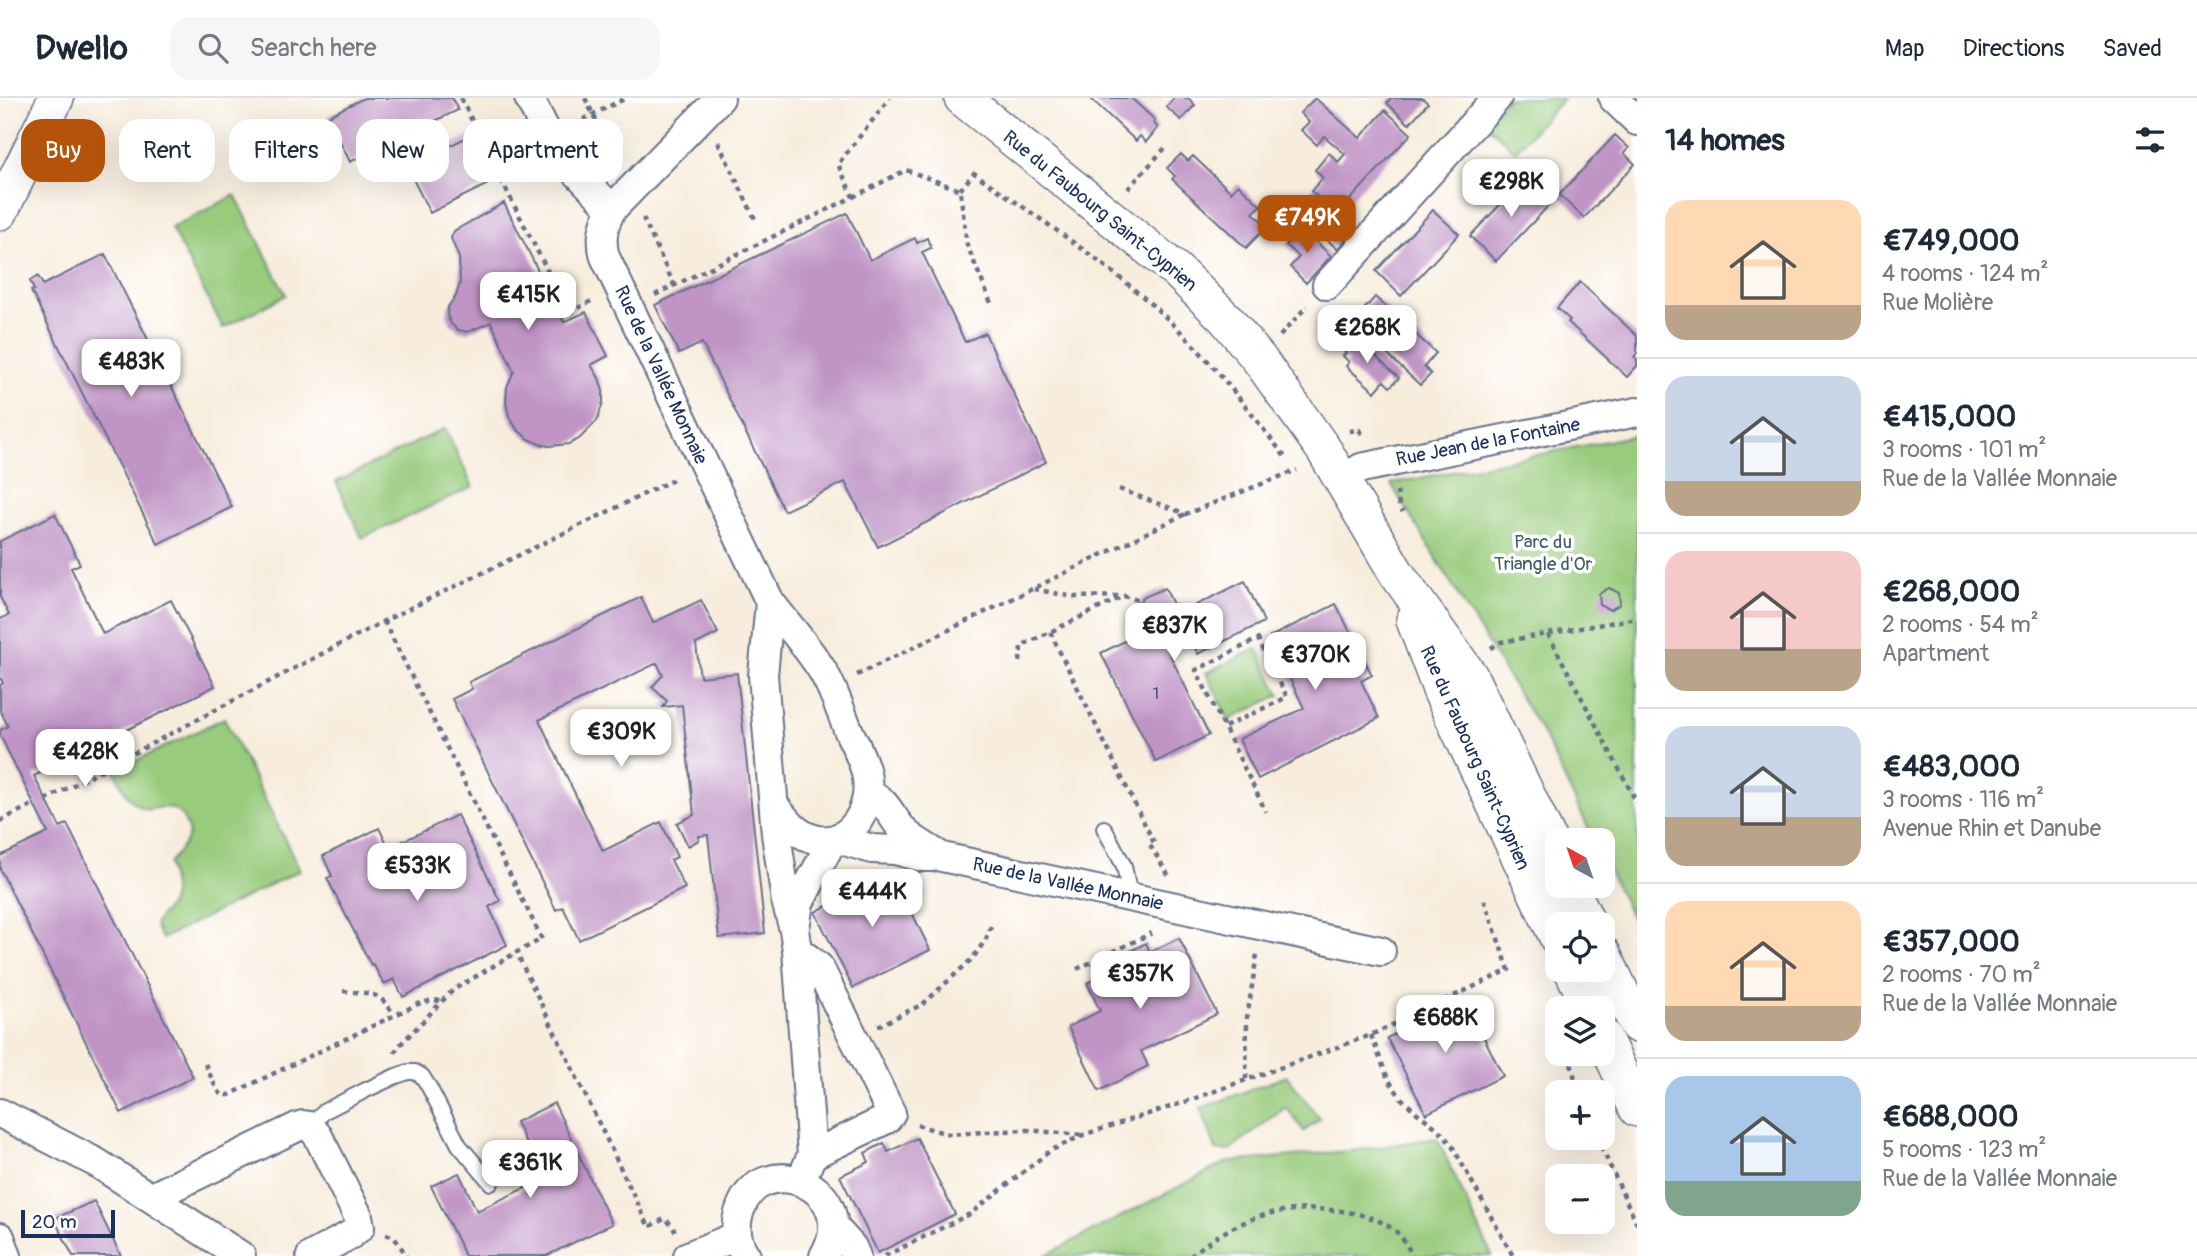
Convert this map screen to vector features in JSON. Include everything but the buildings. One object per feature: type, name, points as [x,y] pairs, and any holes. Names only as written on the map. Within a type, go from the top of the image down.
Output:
[{"type":"street","points":[[0,212],[56,98]]},
{"type":"street","points":[[529,98],[540,119]]},
{"type":"street","name":"Rue du Faubourg Saint-Cyprien","points":[[962,98],[1186,279],[1226,318],[1259,359],[1324,450],[1397,574],[1470,677],[1545,832]]},
{"type":"street","points":[[1317,295],[1497,98]]},
{"type":"street","points":[[1613,98],[1637,121]]},
{"type":"street","name":"Rue de la Vallée Monnaie","points":[[712,106],[612,209],[606,220],[602,246],[619,287],[770,602],[823,671],[866,772],[869,793],[881,798],[908,835],[942,857],[1381,951]]},
{"type":"street","points":[[586,182],[612,209]]},
{"type":"street","name":"Rue Jean de la Fontaine","points":[[1342,480],[1361,468],[1637,412]]},
{"type":"street","name":"Rue du Faubourg Saint-Cyprien","points":[[1397,574],[1441,692],[1545,912]]},
{"type":"street","points":[[690,1255],[741,1246],[737,1219],[742,1203],[753,1190],[767,1181],[784,1178],[806,1168],[887,1119],[891,1113],[819,967],[795,940],[775,834],[762,675],[770,602]]},
{"type":"street","points":[[762,675],[776,662],[795,656],[814,658]]},
{"type":"street","points":[[824,1256],[834,1227],[825,1198],[814,1188],[806,1168],[795,940],[799,903],[835,840],[851,830],[862,814],[869,793]]},
{"type":"street","points":[[774,805],[791,827],[818,840],[835,840],[922,857],[942,857]]},
{"type":"street","points":[[1615,979],[1637,1025]]},
{"type":"street","points":[[1615,1062],[1637,1109]]},
{"type":"street","points":[[0,1113],[97,1163],[242,1256]]},
{"type":"street","points":[[152,1197],[297,1127],[310,1126],[318,1136],[358,1216],[360,1227],[311,1256]]},
{"type":"street","points":[[834,1227],[852,1247],[856,1256]]},
{"type":"street","points":[[0,1237],[7,1256]]},
{"type":"lane","points":[[1104,828],[1124,866],[1130,896]]},
{"type":"lane","points":[[310,1126],[325,1111],[396,1076],[415,1072],[422,1076],[459,1145],[491,1183]]},
{"type":"path","points":[[461,98],[471,119]]},
{"type":"path","points":[[586,98],[594,114]]},
{"type":"path","points":[[584,119],[626,98]]},
{"type":"path","points":[[853,197],[838,164],[890,98]]},
{"type":"path","points":[[712,106],[757,221]]},
{"type":"path","points":[[1137,180],[1165,148]]},
{"type":"path","points":[[502,182],[569,313],[619,287],[653,296],[675,287],[906,170],[960,190]]},
{"type":"path","points":[[991,303],[967,245],[960,190],[974,173],[1105,265],[1178,329],[1224,379],[1295,471]]},
{"type":"path","points":[[1284,332],[1317,295]]},
{"type":"path","points":[[831,688],[1186,514],[1295,471],[1324,450]]},
{"type":"path","points":[[45,800],[384,621],[703,465]]},
{"type":"path","points":[[1119,489],[1186,514]]},
{"type":"path","points":[[1033,589],[1073,597],[1125,596],[1141,601]]},
{"type":"path","points":[[1020,662],[1021,646],[1125,596]]},
{"type":"path","points":[[1484,652],[1501,642],[1637,618]]},
{"type":"path","points":[[384,621],[542,939],[463,982],[441,1001],[397,1048],[393,1058],[396,1076]]},
{"type":"path","points":[[1548,634],[1637,803]]},
{"type":"path","points":[[1225,727],[1287,698],[1258,639],[1196,670],[1266,812]]},
{"type":"path","points":[[0,821],[34,804]]},
{"type":"path","points":[[885,1256],[970,1214],[1050,1151],[1083,1135],[1182,1103],[1370,1035],[1509,970],[1484,899]]},
{"type":"path","points":[[854,1037],[923,1004],[973,958],[992,924]]},
{"type":"path","points":[[1246,1079],[1247,1018],[1262,926]]},
{"type":"path","points":[[517,952],[649,1227],[666,1218],[690,1255]]},
{"type":"path","points":[[342,990],[376,995],[386,1002],[394,1015]]},
{"type":"path","points":[[205,1064],[217,1090],[222,1096],[229,1095],[394,1015],[426,1001],[441,1001]]},
{"type":"path","points":[[1370,1035],[1388,1079],[1401,1098],[1437,1128],[1451,1144],[1513,1256]]},
{"type":"path","points":[[891,1113],[919,1126],[948,1134],[1027,1130],[1083,1135]]},
{"type":"path","points":[[1603,1150],[1637,1224]]},
{"type":"path","points":[[1191,1256],[1203,1245],[1233,1227],[1272,1213],[1314,1209],[1355,1213],[1372,1218],[1394,1230],[1406,1243],[1412,1256]]},
{"type":"green space","points":[[1507,98],[1563,99],[1515,151],[1485,123]]},
{"type":"green space","points":[[235,195],[286,295],[223,328],[171,228]]},
{"type":"green space","points":[[445,428],[473,487],[362,538],[336,482]]},
{"type":"green space","name":"Parc du Triangle d'Or","points":[[1637,435],[1637,929],[1615,883],[1615,828],[1588,828],[1545,738],[1391,484]]},
{"type":"green space","points":[[1257,648],[1280,695],[1229,720],[1206,673]]},
{"type":"green space","points":[[224,718],[300,870],[162,939],[155,926],[173,897],[169,863],[184,845],[189,833],[184,819],[175,810],[164,807],[147,809],[135,804],[126,794],[115,771]]},
{"type":"green space","points":[[1287,1076],[1320,1119],[1304,1131],[1286,1107],[1228,1151],[1216,1150],[1201,1108]]},
{"type":"green space","points":[[1437,1138],[1492,1256],[1044,1256],[1227,1162],[1359,1150]]}]
